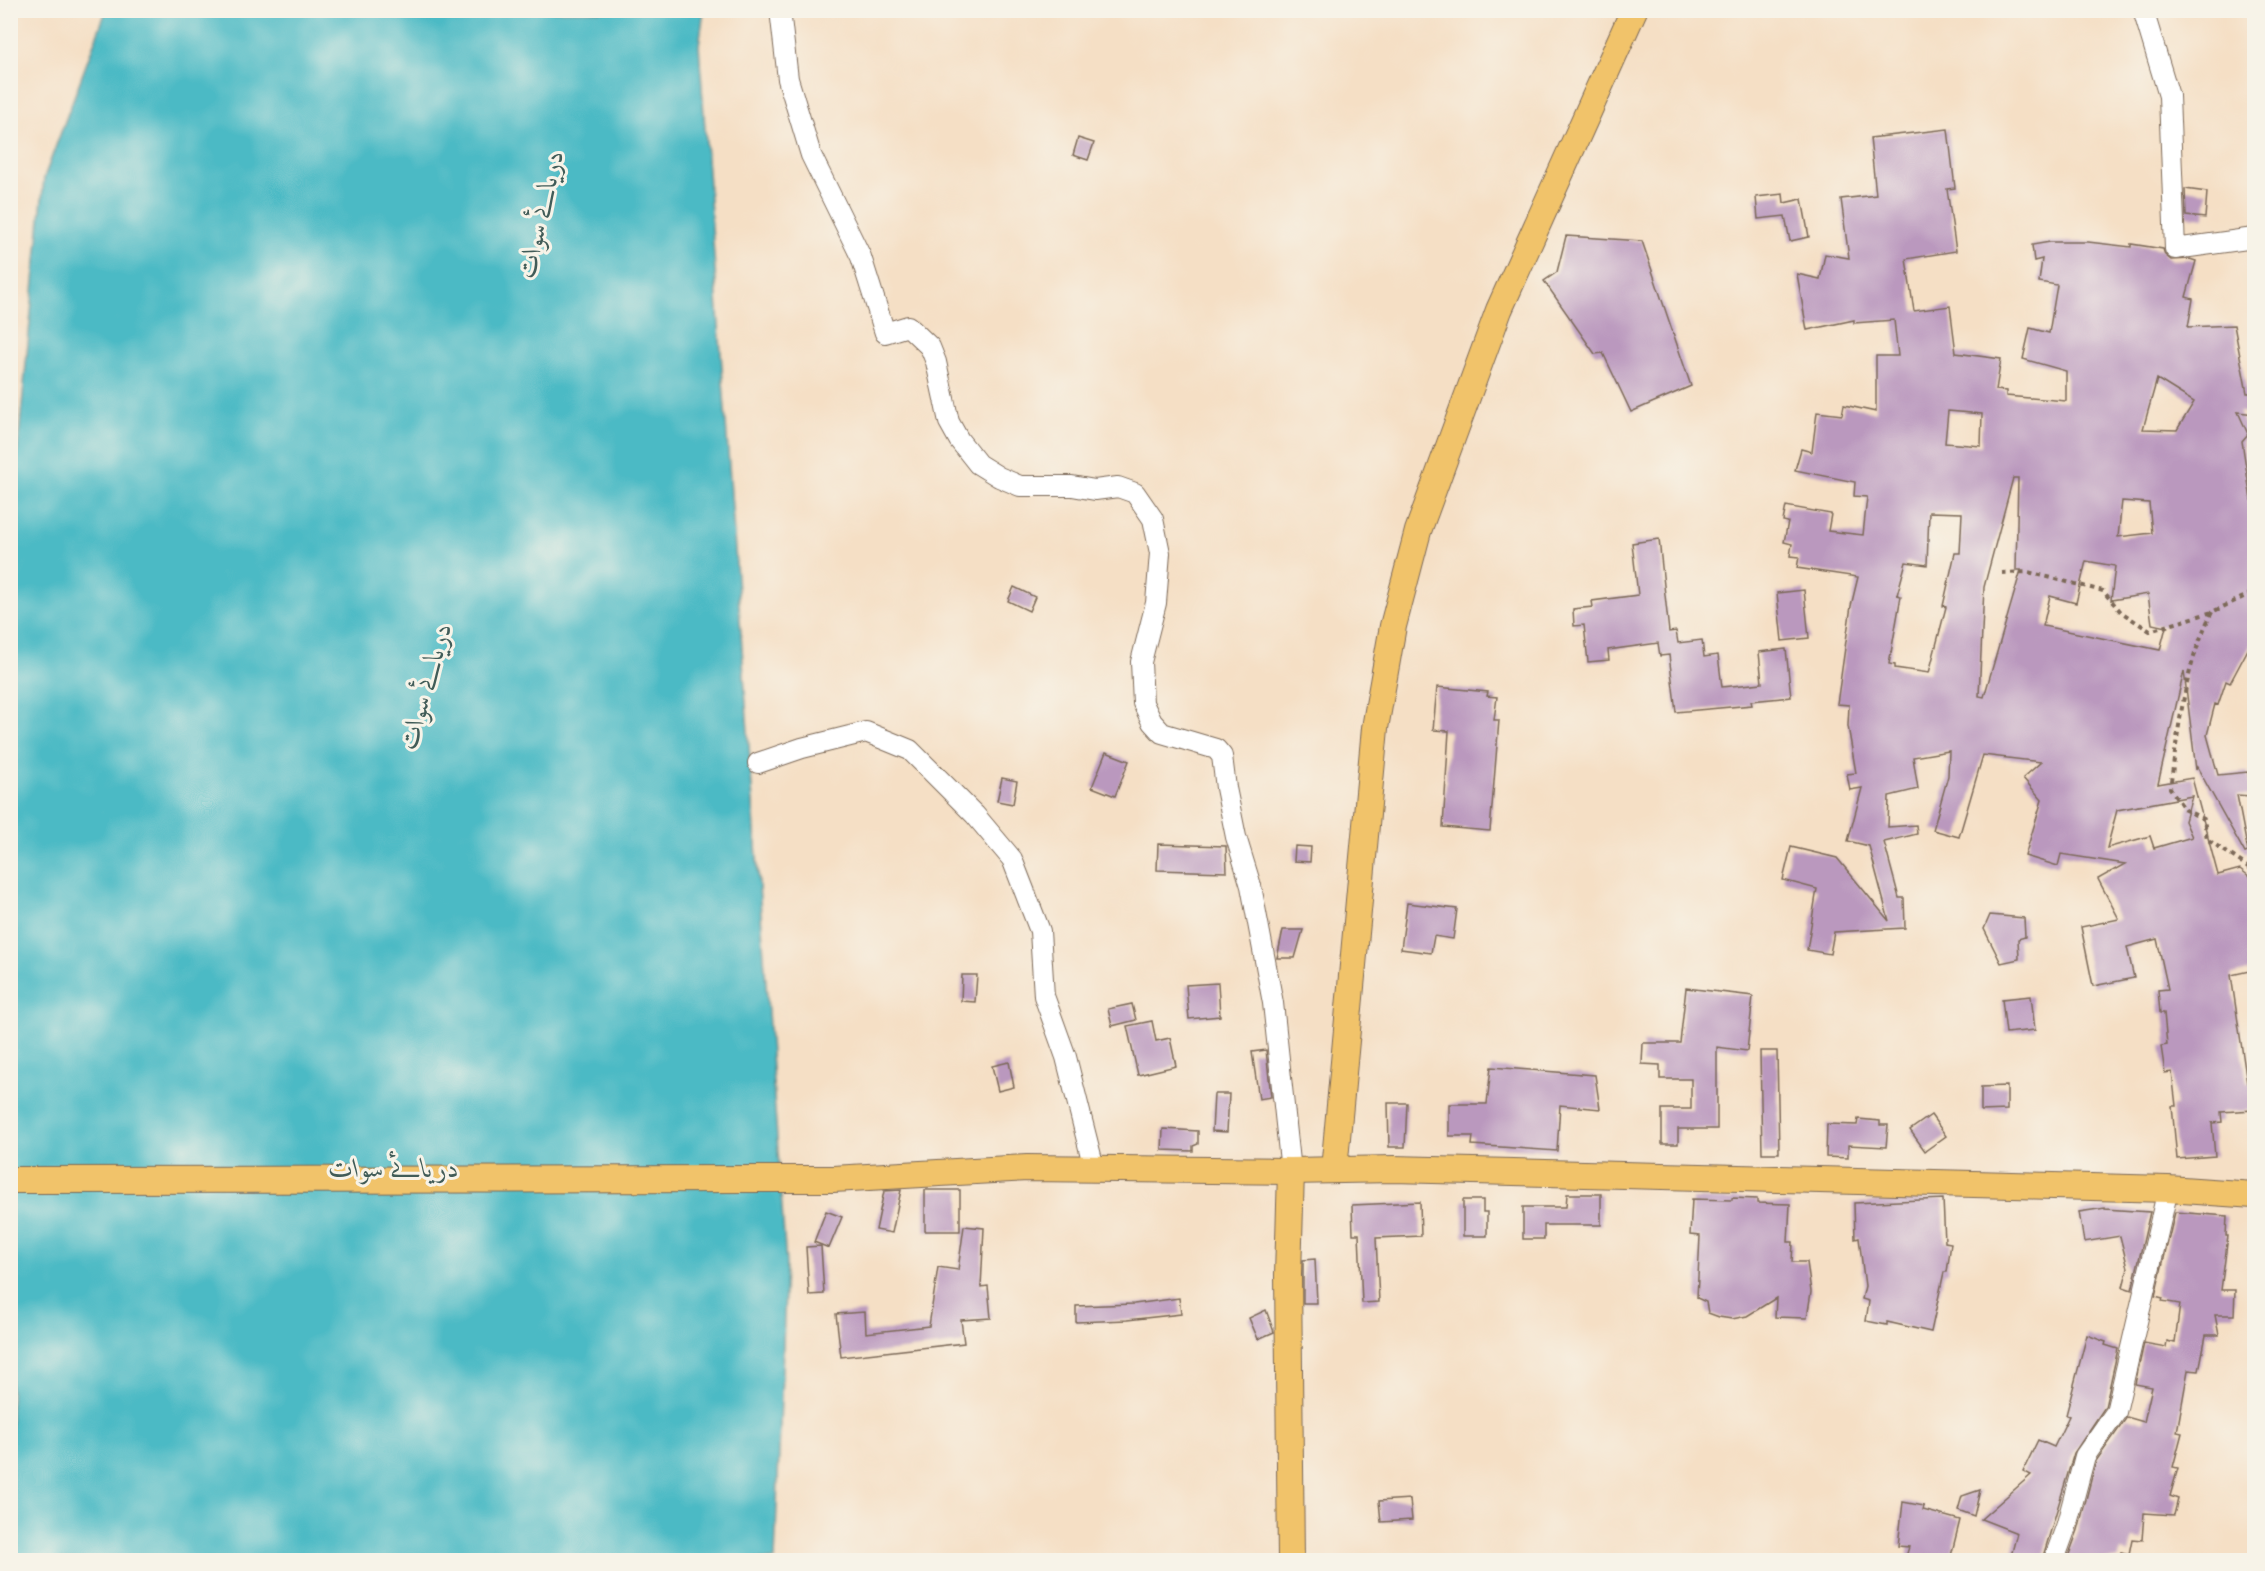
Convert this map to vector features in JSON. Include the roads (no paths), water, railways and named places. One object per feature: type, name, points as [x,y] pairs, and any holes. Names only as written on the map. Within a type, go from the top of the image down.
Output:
[{"type":"main road","points":[[1334,1170],[1375,728],[1393,626],[1418,531],[1499,310],[1634,10]]},
{"type":"main road","points":[[10,1180],[833,1179],[1016,1169],[1453,1170],[2168,1189],[2254,1195]]},
{"type":"main road","points":[[1291,1170],[1288,1275],[1291,1560]]},
{"type":"street","points":[[780,10],[788,79],[811,155],[861,257],[885,333],[908,326],[930,347],[936,362],[949,422],[959,440],[978,464],[1020,486],[1072,486],[1095,490],[1118,487],[1135,493],[1153,519],[1160,553],[1156,603],[1141,662],[1143,703],[1152,722],[1162,733],[1216,749],[1222,756],[1236,837],[1251,886],[1273,1003],[1291,1170]]},
{"type":"street","points":[[2143,10],[2169,96],[2175,249],[2254,238]]},
{"type":"street","points":[[758,763],[802,748],[866,732],[910,750],[975,815],[1012,859],[1040,931],[1044,996],[1066,1057],[1094,1168]]},
{"type":"street","points":[[2054,1560],[2066,1527],[2085,1456],[2116,1412],[2168,1189]]},
{"type":"water","name":"دریائے سوات","points":[[106,11],[704,11],[699,45],[786,1264],[775,1560],[11,1560],[11,519],[44,178]]}]
